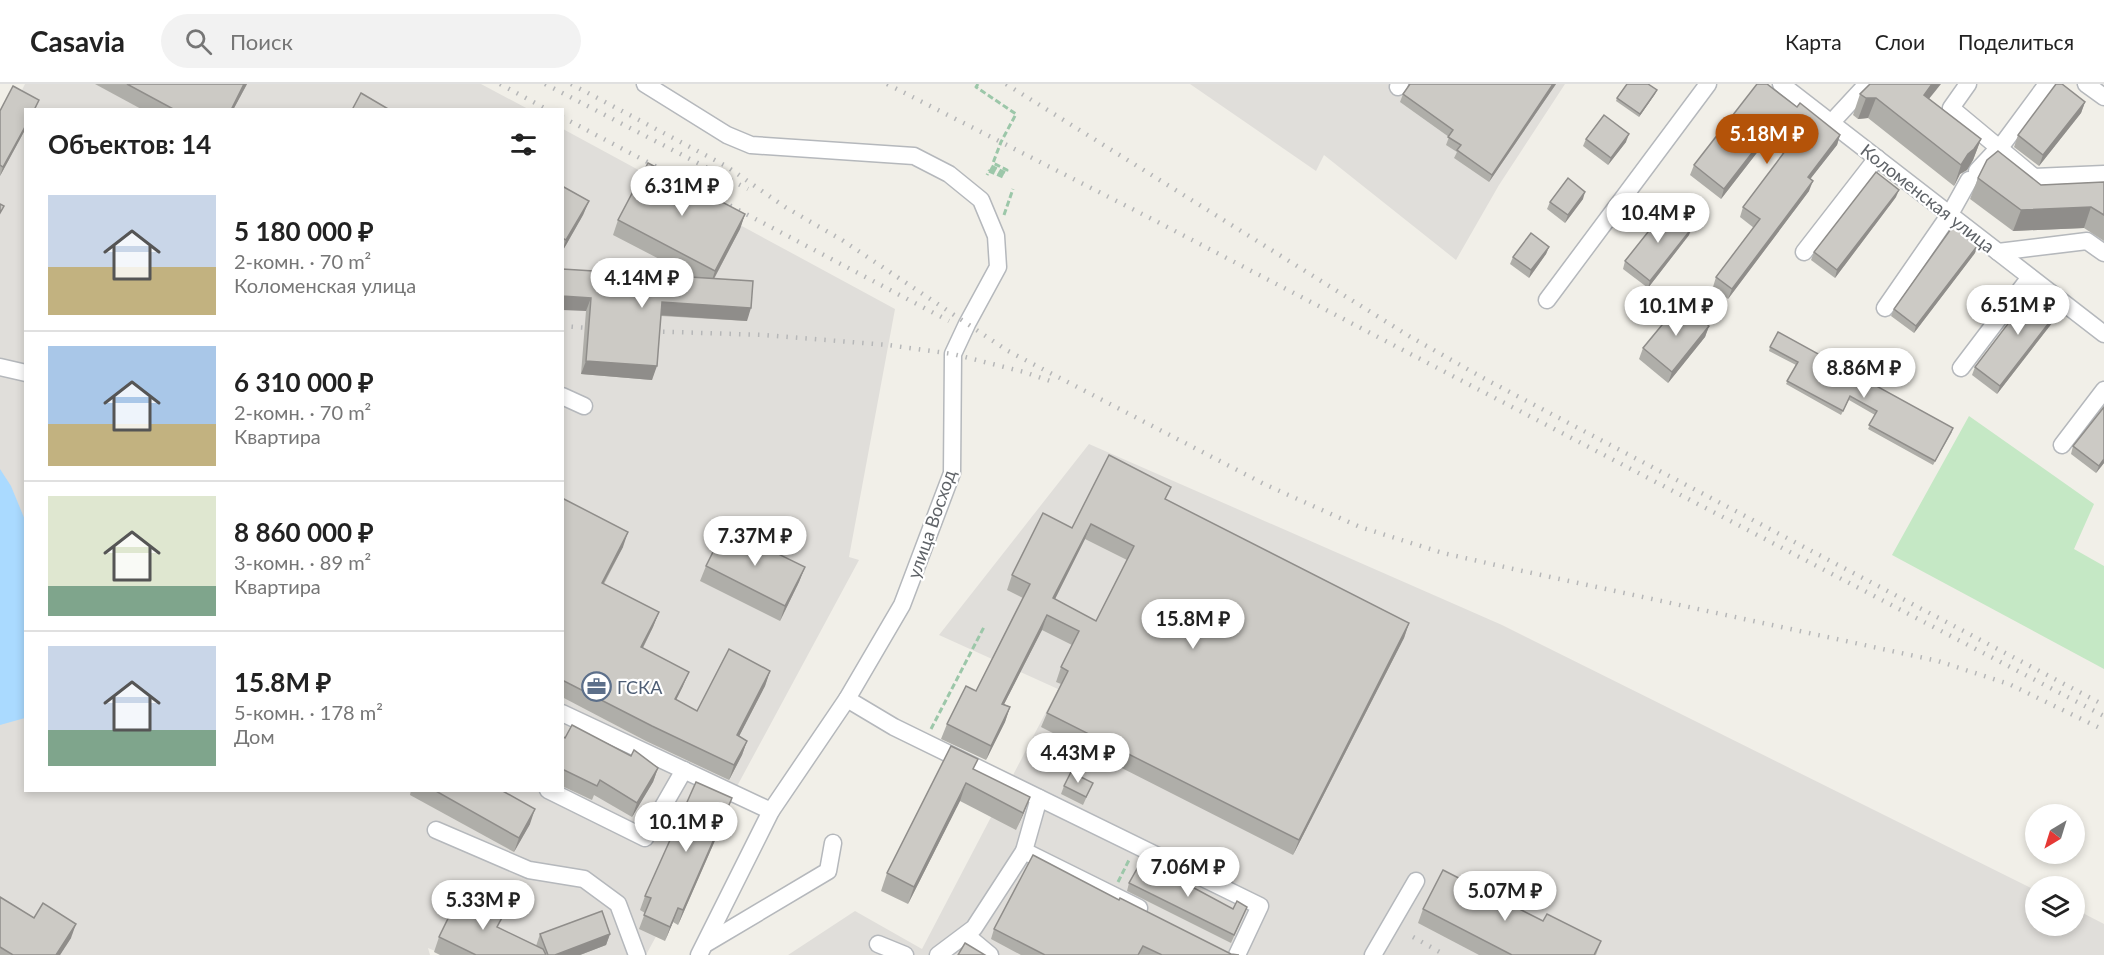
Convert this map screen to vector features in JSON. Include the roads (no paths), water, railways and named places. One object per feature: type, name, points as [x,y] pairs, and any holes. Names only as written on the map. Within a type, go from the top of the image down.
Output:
[{"type":"street","name":"улица Восход","points":[[645,84],[727,135],[751,145],[914,156],[949,174],[981,200],[996,236],[998,267],[966,324],[953,354],[952,473],[902,605],[847,699],[771,811],[703,949]]},
{"type":"street","points":[[1547,300],[1708,84]]},
{"type":"street","name":"Коломенская улица","points":[[1781,84],[2104,334]]},
{"type":"street","points":[[1831,123],[1867,84]]},
{"type":"street","points":[[1968,84],[1951,108],[2034,177],[2104,174]]},
{"type":"street","points":[[1885,308],[1950,214],[1973,176],[1998,148],[2047,84]]},
{"type":"street","points":[[1804,252],[1877,158]]},
{"type":"street","points":[[1998,252],[2087,241],[2104,253]]},
{"type":"street","points":[[1961,368],[2030,277]]},
{"type":"street","points":[[0,367],[24,373]]},
{"type":"street","points":[[2062,445],[2104,390]]},
{"type":"street","points":[[564,397],[584,406]]},
{"type":"street","points":[[847,699],[894,727],[1260,906],[1230,953]]},
{"type":"street","points":[[564,714],[771,811]]},
{"type":"street","points":[[552,792],[645,838],[684,770]]},
{"type":"street","points":[[938,955],[974,928],[1024,851],[1039,798]]},
{"type":"street","points":[[436,830],[529,870],[584,879],[618,904],[637,955]]},
{"type":"street","points":[[703,949],[828,871],[833,843]]},
{"type":"street","points":[[1024,851],[1152,914]]},
{"type":"street","points":[[1373,955],[1416,881]]},
{"type":"street","points":[[966,934],[990,955]]},
{"type":"street","points":[[878,944],[905,955]]},
{"type":"water","points":[[0,469],[11,486],[24,518],[24,718],[0,725]]},
{"type":"railway","points":[[500,84],[544,108]]},
{"type":"railway","points":[[545,84],[748,189]]},
{"type":"railway","points":[[571,84],[726,166],[785,207],[842,240],[1008,351],[1264,484],[1360,527],[1443,553],[1938,661],[2009,684],[2104,730]]},
{"type":"railway","points":[[887,84],[1150,218],[2104,716]]},
{"type":"railway","points":[[1006,84],[1409,336],[1485,379],[2104,705]]},
{"type":"railway","points":[[564,118],[949,321]]},
{"type":"railway","points":[[564,326],[602,329]]},
{"type":"railway","points":[[644,331],[764,335],[888,345],[953,354],[1024,372],[1056,383]]},
{"type":"railway","points":[[1413,937],[1445,955]]},
{"type":"place","name":"ГСКА","points":[[596,687]]}]
